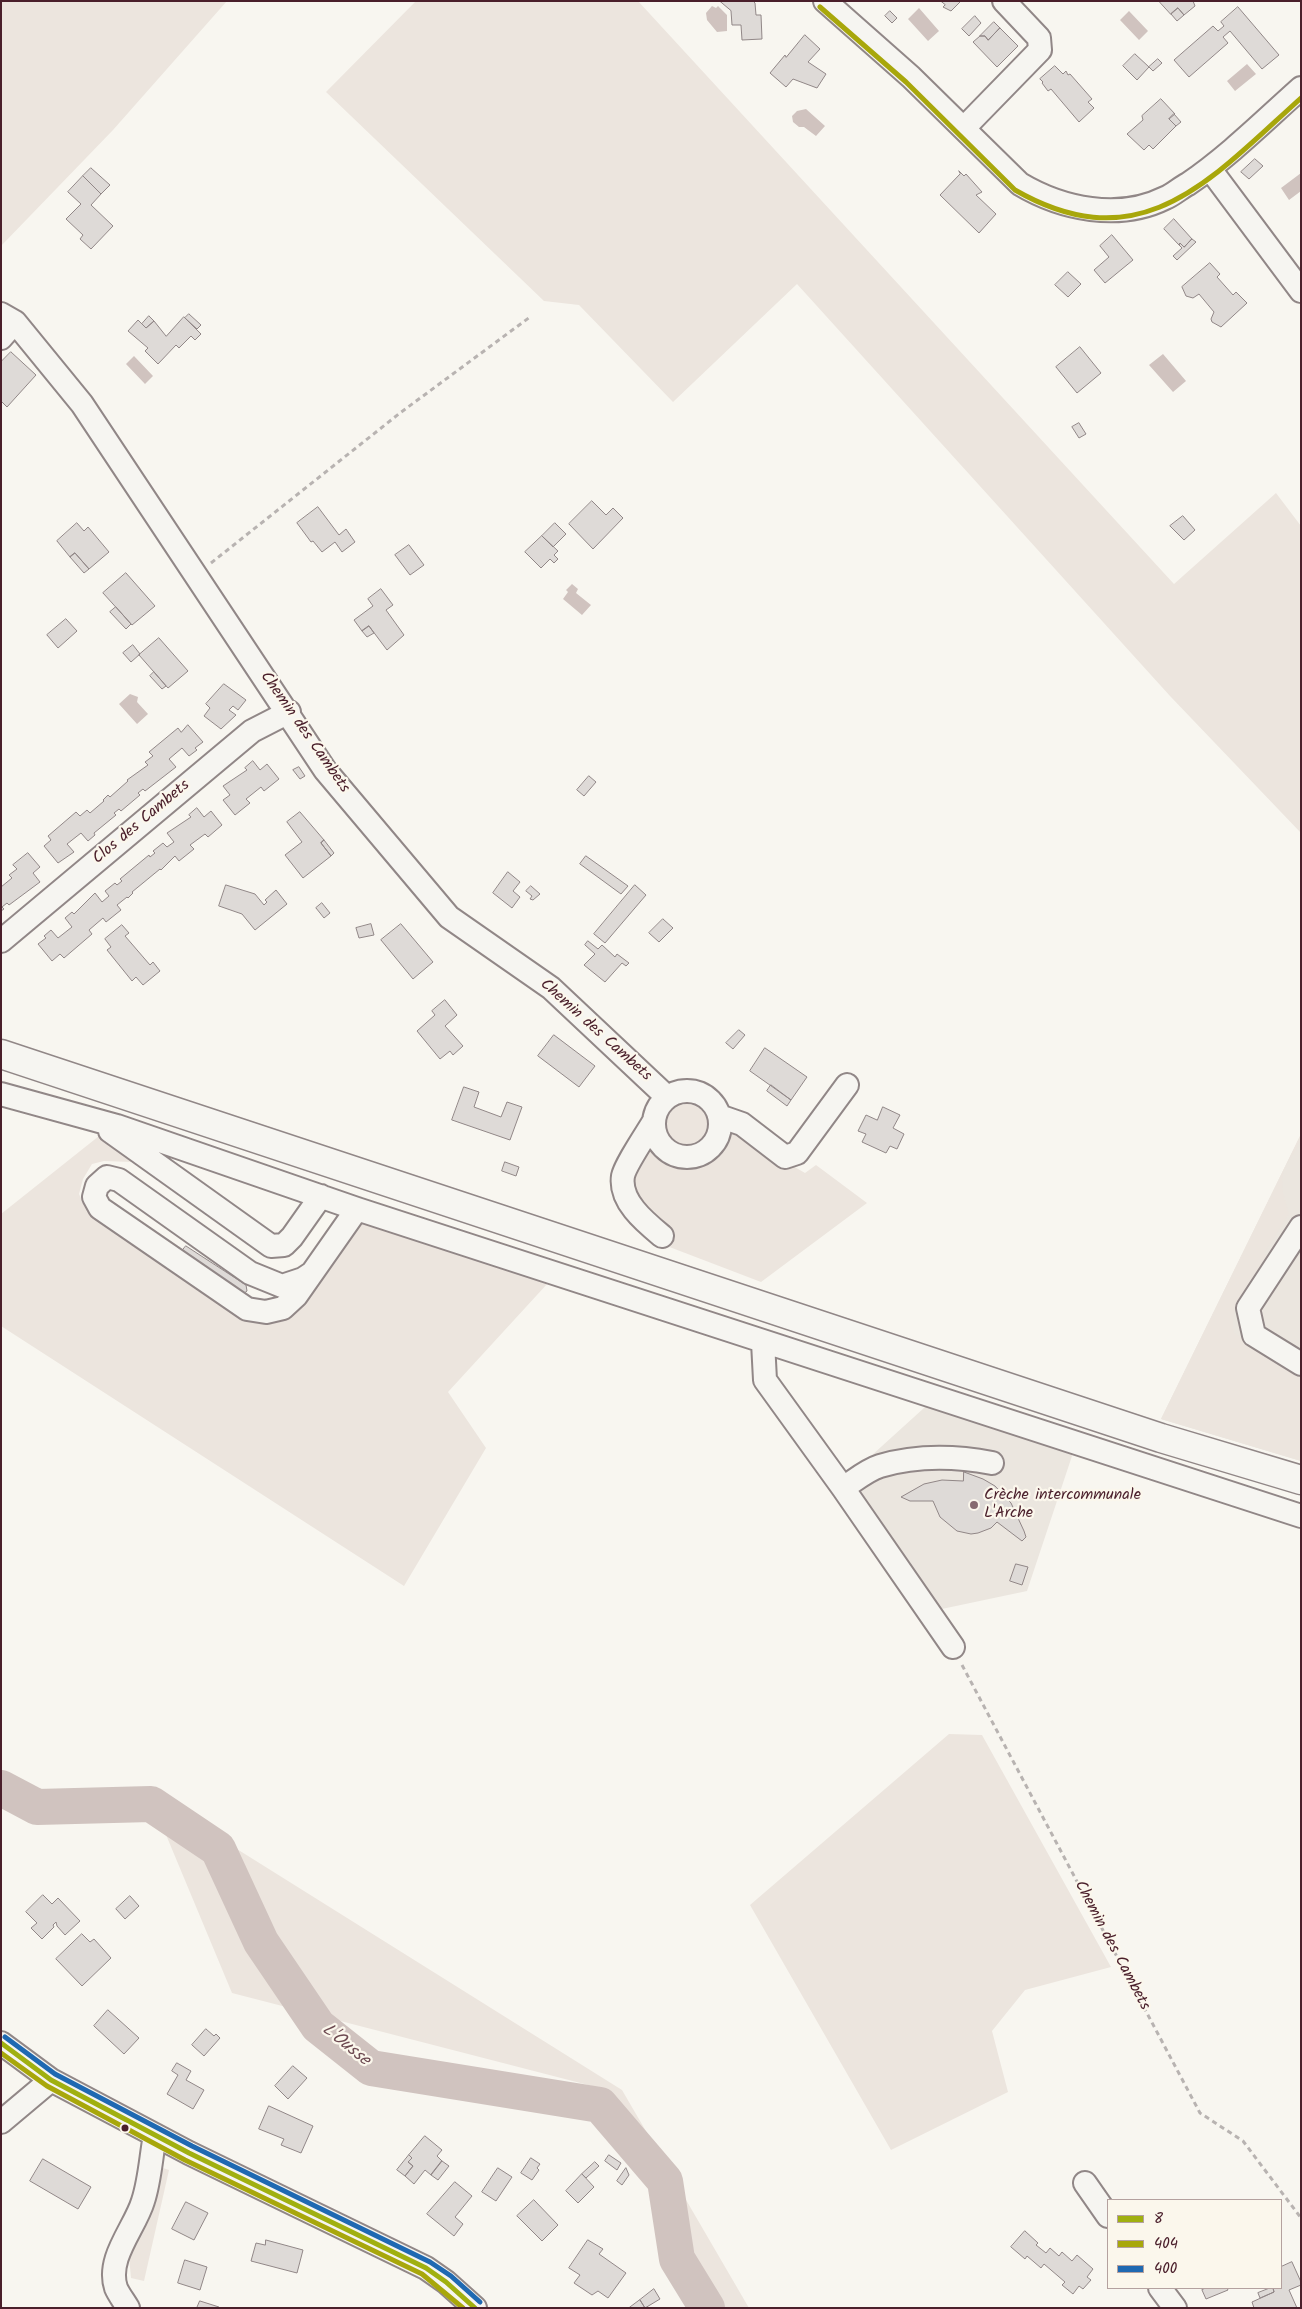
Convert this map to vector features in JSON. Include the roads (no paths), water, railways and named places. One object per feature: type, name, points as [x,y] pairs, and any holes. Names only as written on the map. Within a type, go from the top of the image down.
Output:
[{"type":"main road","points":[[1,1054],[1161,1438],[1301,1480]]},
{"type":"street","points":[[826,1],[964,128],[1020,184],[1054,201],[1086,208],[1114,210],[1140,207],[1166,198],[1210,169],[1301,88]]},
{"type":"street","points":[[964,128],[1040,50],[1039,38],[1004,1]]},
{"type":"street","points":[[1210,169],[1301,291]]},
{"type":"street","name":"Chemin des Cambets","points":[[6,325],[82,404],[326,770],[449,917],[551,988],[667,1097]]},
{"type":"street","name":"Clos des Cambets","points":[[1,941],[252,730],[288,712]]},
{"type":"street","points":[[719,1116],[742,1124],[785,1157],[797,1153],[848,1085]]},
{"type":"street","points":[[687,1091],[698,1094],[711,1102],[719,1116],[720,1128],[710,1148],[700,1155],[690,1158],[668,1152],[659,1144],[654,1133],[656,1112],[667,1097],[687,1091]]},
{"type":"street","points":[[1,1094],[94,1120],[357,1209],[1301,1516]]},
{"type":"street","points":[[94,1120],[271,1246],[284,1245],[292,1237],[321,1196]]},
{"type":"street","points":[[654,1122],[623,1175],[623,1192],[647,1224],[662,1236]]},
{"type":"street","points":[[312,1273],[303,1279],[282,1286],[250,1273],[119,1180],[107,1177],[97,1186],[94,1197],[100,1208],[247,1309],[266,1312],[283,1308],[296,1296],[357,1209]]},
{"type":"street","points":[[1301,1227],[1248,1308],[1254,1334],[1301,1364]]},
{"type":"street","points":[[763,1342],[765,1380],[843,1488],[956,1652]]},
{"type":"street","points":[[843,1488],[878,1466],[924,1458],[962,1458],[992,1463]]},
{"type":"street","points":[[1,2043],[51,2080],[155,2135],[426,2268],[446,2282],[475,2308]]},
{"type":"street","points":[[1,2122],[51,2080]]},
{"type":"street","points":[[128,2308],[117,2290],[114,2265],[137,2219],[144,2198],[155,2135]]},
{"type":"street","points":[[1085,2184],[1107,2215]]},
{"type":"street","points":[[1161,2289],[1175,2308]]},
{"type":"waterway","name":"L'Ousse","points":[[1,1788],[37,1807],[151,1804],[218,1849],[261,1942],[318,2026],[371,2068],[600,2105],[665,2181],[677,2259],[707,2308]]},
{"type":"place","name":"Crèche intercommunale L'Arche","points":[[974,1505]]}]
